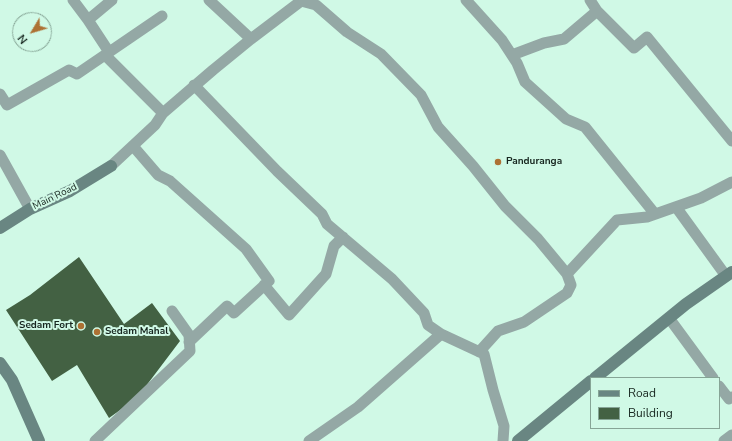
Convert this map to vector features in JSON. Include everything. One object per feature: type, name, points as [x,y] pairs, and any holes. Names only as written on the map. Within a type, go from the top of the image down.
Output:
[{"type":"street","points":[[73,0],[88,20],[107,53],[163,113]]},
{"type":"street","points":[[88,20],[112,0]]},
{"type":"street","points":[[209,0],[251,40]]},
{"type":"street","points":[[466,0],[502,40],[517,63],[526,82],[566,119],[585,127],[655,214]]},
{"type":"street","points":[[590,0],[597,11],[634,48],[647,38],[732,141]]},
{"type":"street","points":[[111,166],[155,125],[163,113],[194,85],[300,1],[319,3],[347,32],[381,54],[421,95],[438,128],[473,166],[505,206],[538,239],[567,274],[571,285],[567,293],[524,322],[498,331],[478,352]]},
{"type":"street","points":[[512,55],[544,43],[564,39],[597,11]]},
{"type":"street","points":[[0,94],[7,105],[69,70],[78,74],[162,16]]},
{"type":"street","points":[[194,85],[277,171],[322,214],[326,224],[392,279],[424,312],[428,325],[441,334],[484,354],[504,426],[503,441]]},
{"type":"street","points":[[133,146],[158,175],[170,181],[246,249],[269,281],[234,313],[227,306],[189,342]]},
{"type":"street","points":[[0,154],[30,209]]},
{"type":"street","name":"Main Road","points":[[0,228],[30,209],[70,191],[111,166]]},
{"type":"street","points":[[567,274],[617,220],[647,217],[701,198],[732,182]]},
{"type":"street","points":[[596,377],[686,304],[729,274],[676,207]]},
{"type":"street","points":[[264,285],[289,314],[326,274],[334,246],[343,237]]},
{"type":"street","points":[[95,441],[190,351],[189,335],[172,311]]},
{"type":"street","points":[[669,318],[712,377]]},
{"type":"street","points":[[309,441],[358,408],[441,334]]},
{"type":"street","points":[[0,363],[12,380],[39,441]]},
{"type":"street","points":[[518,441],[590,382]]},
{"type":"street","points":[[720,387],[729,399],[732,397]]},
{"type":"building","name":"Sedam Mahal","points":[[79,257],[124,324],[152,303],[180,341],[146,386],[130,403],[109,418],[77,365],[52,381],[6,310],[30,295]]},
{"type":"place","name":"Panduranga","points":[[498,162]]},
{"type":"place","name":"Sedam Fort","points":[[81,326]]},
{"type":"place","name":"Sedam Mahal","points":[[97,332]]}]
